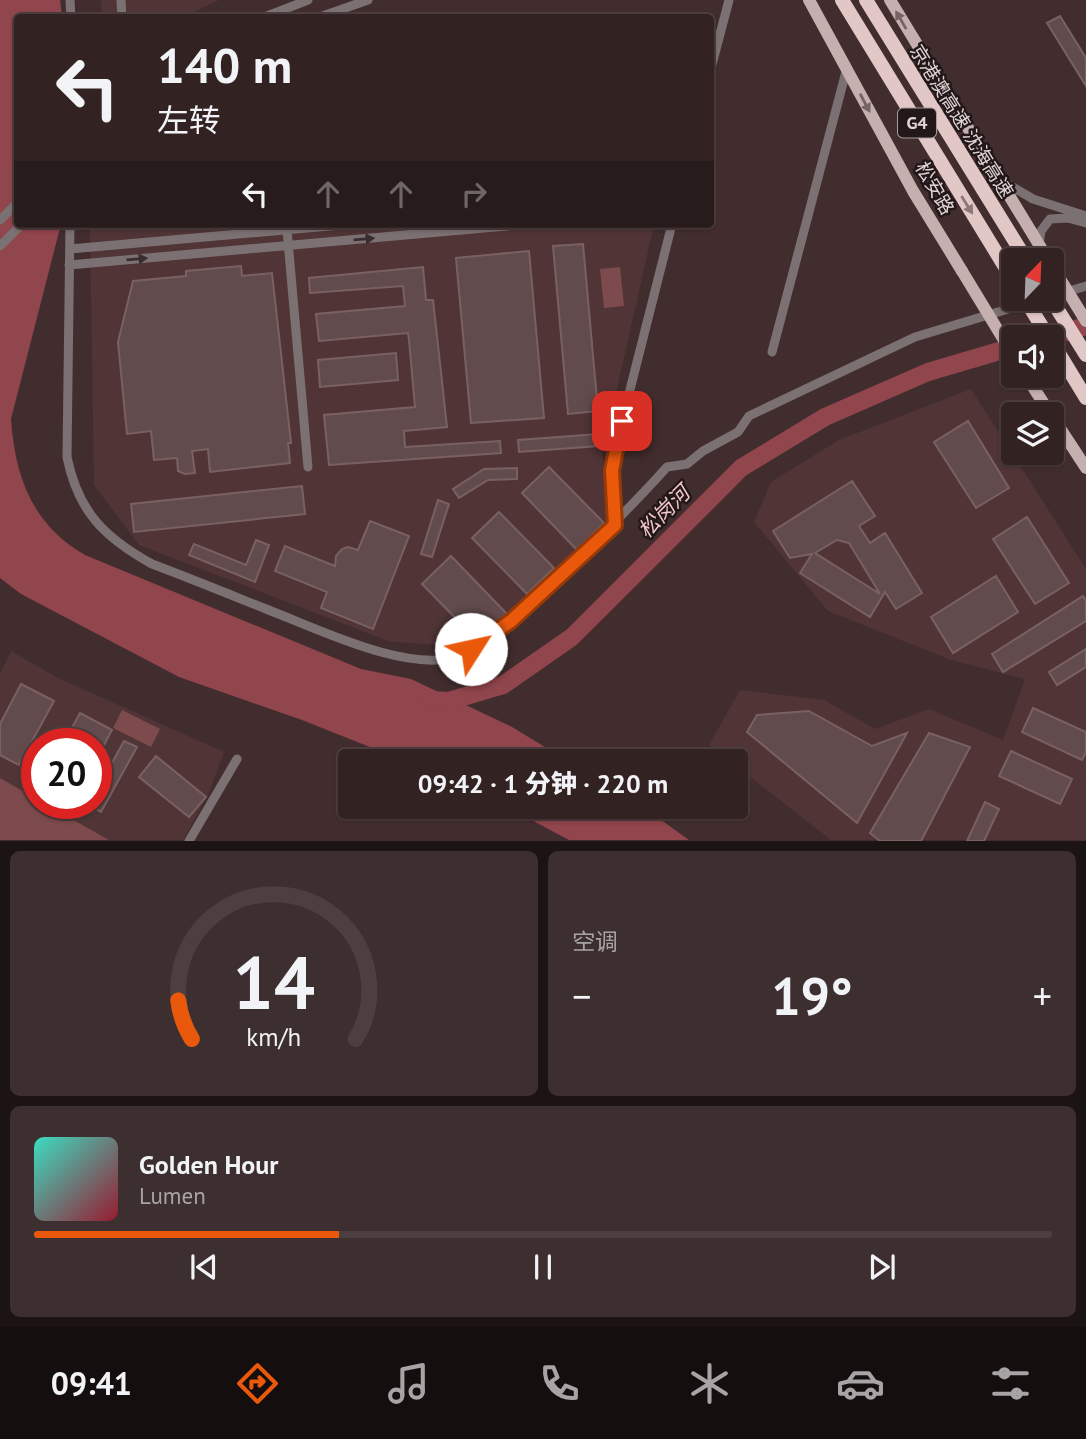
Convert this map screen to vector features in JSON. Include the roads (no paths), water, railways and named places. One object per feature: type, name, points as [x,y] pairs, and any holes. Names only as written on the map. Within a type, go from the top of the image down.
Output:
[{"type":"highway","name":"京港澳高速 沈海高速","points":[[842,0],[1001,259]]},
{"type":"highway","name":"京港澳高速 沈海高速","points":[[866,0],[1019,248]]},
{"type":"highway","points":[[1060,312],[1086,355]]},
{"type":"highway","points":[[1064,363],[1086,398]]},
{"type":"main road","name":"松安路","points":[[808,0],[913,191],[1001,335]]},
{"type":"main road","points":[[890,0],[1041,248]]},
{"type":"main road","points":[[1064,285],[1086,321]]},
{"type":"main road","points":[[1064,435],[1086,468]]},
{"type":"street","points":[[272,14],[308,0]]},
{"type":"street","points":[[328,14],[368,0]]},
{"type":"street","points":[[714,57],[729,0]]},
{"type":"street","points":[[772,352],[847,68]]},
{"type":"street","points":[[997,178],[1033,199],[1086,216]]},
{"type":"street","points":[[0,220],[14,206]]},
{"type":"street","points":[[1039,245],[1041,231],[1050,219],[1068,218],[1086,223]]},
{"type":"street","points":[[0,246],[18,228]]},
{"type":"street","points":[[70,228],[66,436],[72,480],[97,525],[123,548],[152,564],[362,646],[399,656],[433,660],[459,657],[484,642],[511,621],[615,525],[667,467],[687,464],[703,451],[738,432],[749,416],[915,337],[1001,311]]},
{"type":"street","points":[[70,250],[309,228]]},
{"type":"street","points":[[69,265],[482,228]]},
{"type":"street","points":[[615,525],[612,470],[616,445],[671,228]]},
{"type":"street","points":[[287,230],[308,467]]},
{"type":"street","points":[[1064,294],[1086,286]]},
{"type":"street","points":[[189,841],[237,759]]},
{"type":"waterway","name":"松岗河","points":[[1064,332],[1086,326]]},
{"type":"waterway","name":"松岗河","points":[[431,700],[449,701],[503,685],[572,637],[741,468],[825,417],[928,372],[1001,351]]}]
